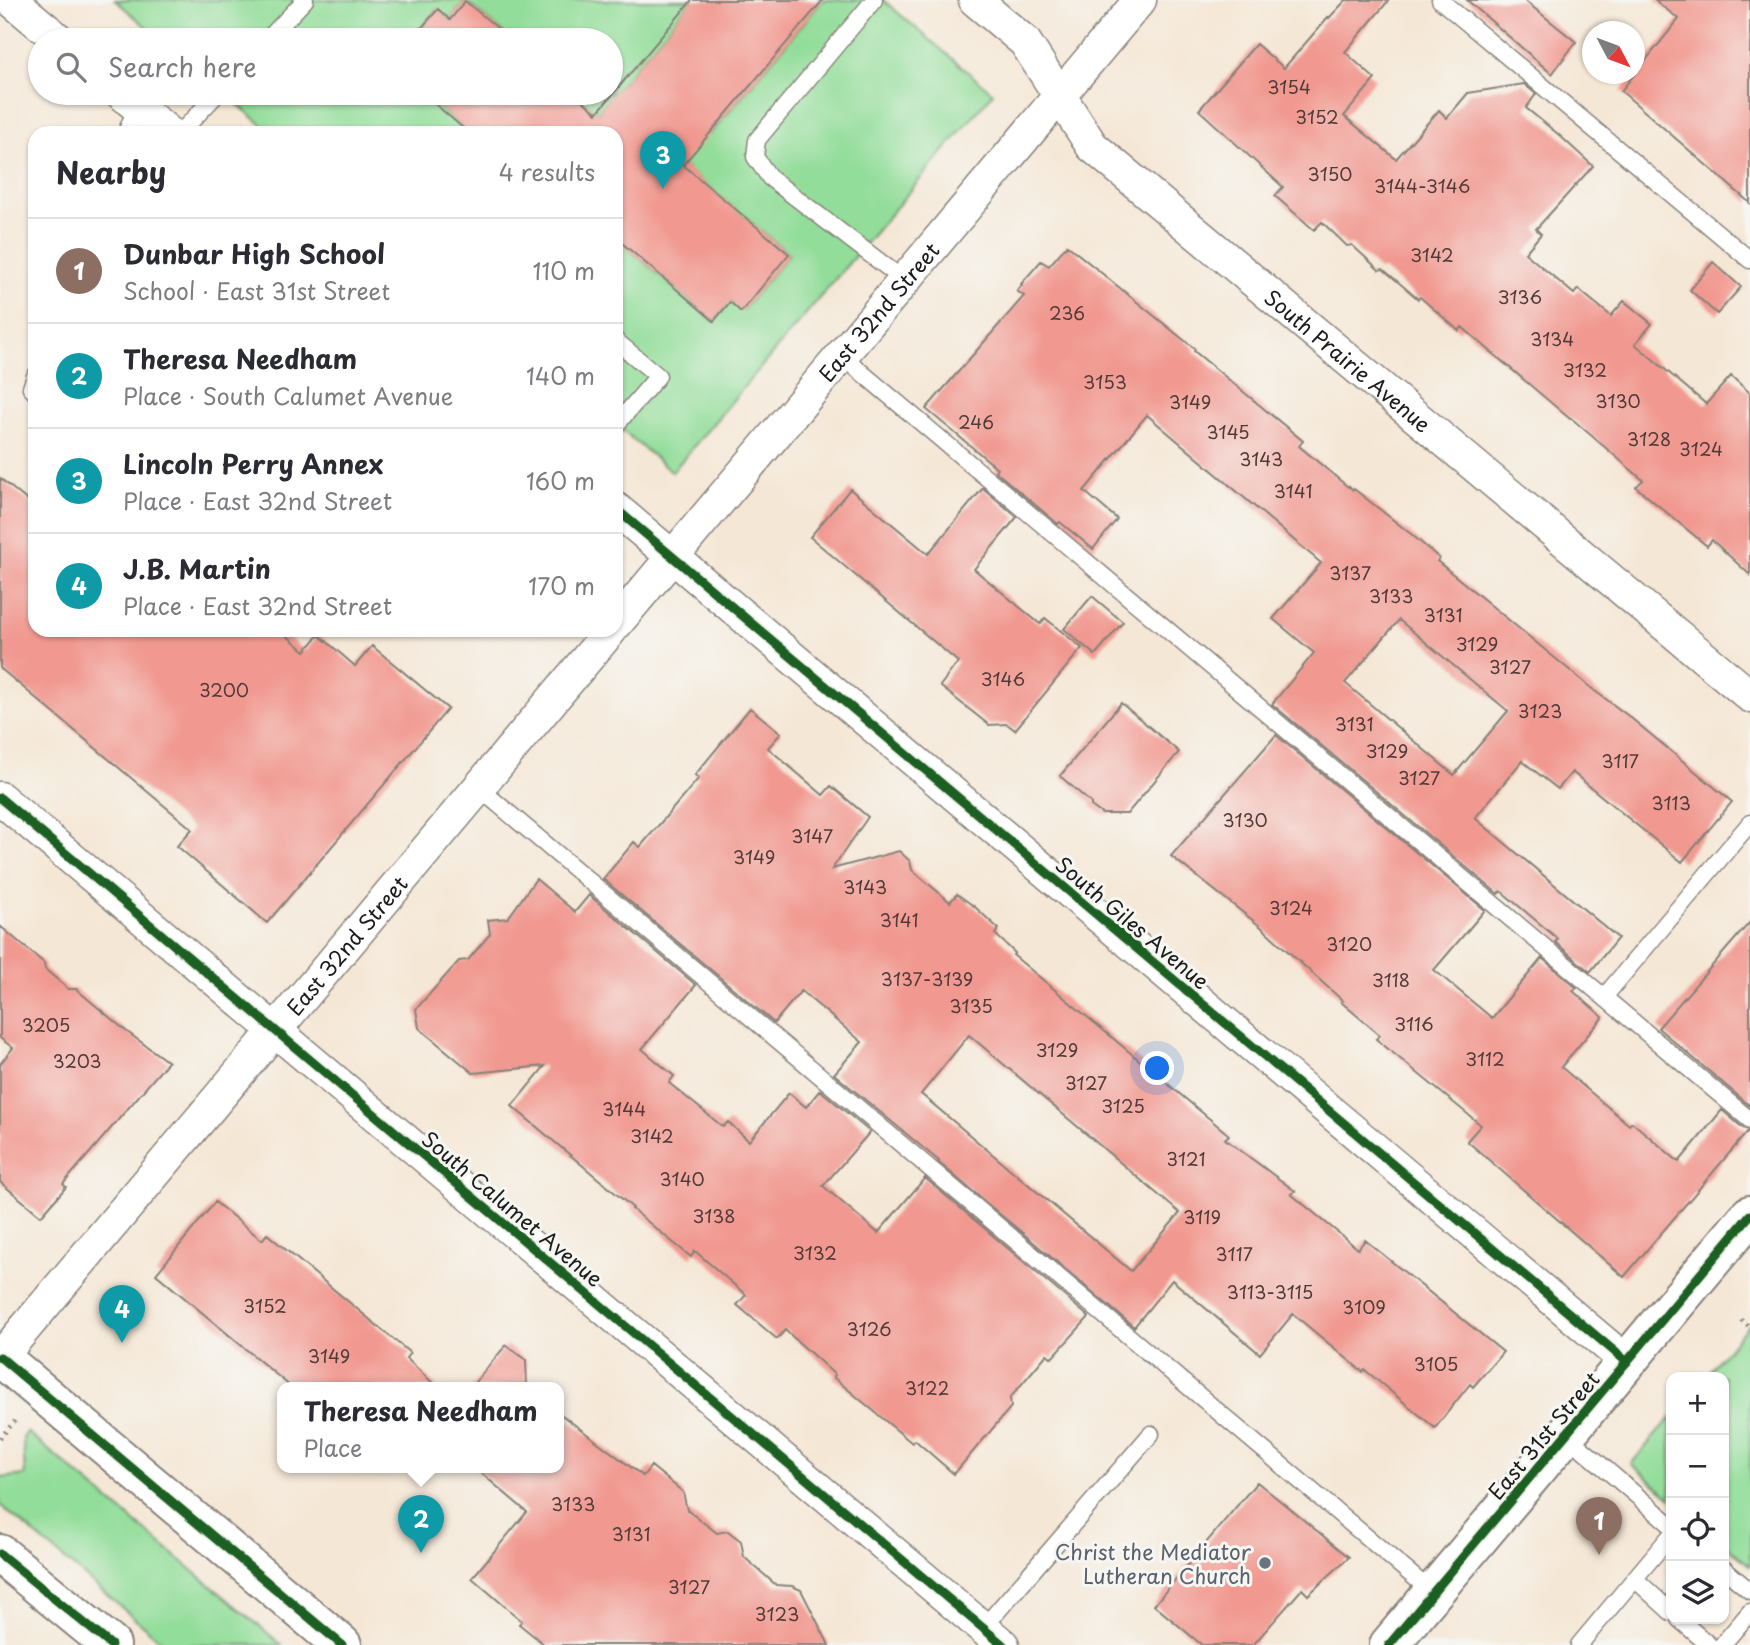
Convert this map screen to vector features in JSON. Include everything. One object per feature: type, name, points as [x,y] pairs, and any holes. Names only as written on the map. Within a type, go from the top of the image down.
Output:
[{"type":"main road","name":"East 31st Street","points":[[1390,1645],[1750,1216]]},
{"type":"main road","points":[[0,1358],[342,1645]]},
{"type":"main road","points":[[0,1553],[111,1645]]},
{"type":"street","points":[[11,0],[45,28]]},
{"type":"street","name":"South Prairie Avenue","points":[[975,0],[1025,42],[1092,146],[1750,696]]},
{"type":"street","name":"East 32nd Street","points":[[623,617],[1140,0]]},
{"type":"street","points":[[128,111],[156,126]]},
{"type":"street","name":"South Giles Avenue","points":[[623,515],[1627,1362]]},
{"type":"street","name":"East 32nd Street","points":[[0,1358],[605,637]]},
{"type":"street","name":"South Calumet Avenue","points":[[0,799],[993,1637]]},
{"type":"lane","points":[[278,28],[305,0]]},
{"type":"lane","points":[[874,0],[757,140],[755,157],[770,178],[905,281]]},
{"type":"lane","points":[[1440,0],[1750,260]]},
{"type":"lane","points":[[187,126],[207,105]]},
{"type":"lane","points":[[623,347],[658,376],[623,417]]},
{"type":"lane","points":[[842,356],[1750,1120]]},
{"type":"lane","points":[[479,788],[1433,1593]]},
{"type":"lane","points":[[1604,997],[1750,823]]},
{"type":"lane","points":[[993,1637],[1151,1434]]},
{"type":"lane","points":[[1566,1435],[1666,1521]]},
{"type":"lane","points":[[1578,1645],[1666,1541]]},
{"type":"lane","points":[[1729,1573],[1750,1591]]},
{"type":"lane","points":[[1634,1579],[1666,1608]]},
{"type":"lane","points":[[1722,1645],[1750,1612]]},
{"type":"lane","points":[[1685,1624],[1709,1645]]},
{"type":"path","points":[[1741,1320],[1750,1327]]},
{"type":"path","points":[[0,1438],[15,1420]]},
{"type":"green space","points":[[115,0],[692,0],[623,82],[623,28],[498,28],[465,1],[450,20],[437,9],[421,28],[148,28]]},
{"type":"green space","points":[[823,0],[883,0],[993,93],[672,472],[623,431],[623,244],[714,321],[730,302],[742,311],[789,254],[652,140],[710,134]]},
{"type":"green space","points":[[238,105],[436,105],[461,126],[264,126]]},
{"type":"green space","points":[[588,105],[604,105],[597,113]]},
{"type":"green space","points":[[1750,1323],[1750,1566],[1729,1547],[1729,1372],[1708,1372]]},
{"type":"green space","points":[[1666,1423],[1666,1494],[1631,1464]]},
{"type":"green space","points":[[27,1432],[282,1645],[166,1645],[0,1505],[0,1478],[25,1475],[23,1438]]},
{"type":"building","points":[[692,0],[823,0],[683,165],[789,254],[741,312],[730,302],[714,321],[623,244],[623,126],[461,126],[436,105],[588,105],[597,113],[604,105],[623,105],[623,82]]},
{"type":"building","points":[[1346,0],[1389,0],[1345,52],[1375,79],[1344,116],[1396,159],[1439,110],[1447,118],[1468,93],[1524,84],[1536,94],[1526,108],[1593,166],[1536,229],[1541,234],[1525,253],[1574,294],[1578,289],[1611,316],[1624,301],[1652,324],[1635,344],[1706,404],[1731,376],[1750,393],[1750,575],[1712,540],[1707,546],[1636,487],[1643,480],[1462,327],[1459,331],[1420,297],[1418,299],[1383,269],[1379,270],[1352,245],[1347,246],[1322,222],[1314,230],[1275,196],[1283,187],[1199,110],[1256,44],[1284,68]]},
{"type":"building","points":[[1467,0],[1524,0],[1576,42],[1552,74]]},
{"type":"building","points":[[1654,0],[1750,0],[1750,203],[1621,91],[1627,84],[1645,84],[1645,61],[1679,19]]},
{"type":"building","points":[[465,1],[498,28],[421,28],[438,9],[450,20]]},
{"type":"building","points":[[1067,245],[1303,441],[1299,446],[1411,534],[1439,558],[1437,561],[1732,802],[1682,862],[1572,772],[1558,789],[1522,761],[1475,818],[1618,938],[1590,972],[1555,942],[1558,939],[1501,891],[1498,894],[1272,704],[1314,653],[1273,619],[1321,563],[1147,415],[1084,491],[1117,519],[1093,549],[1060,522],[1058,524],[995,471],[997,468],[926,409],[1024,296],[1017,291],[1021,284],[1041,261],[1049,266]],"holes":[[[1399,620],[1508,711],[1454,775],[1345,683]]]},
{"type":"building","points":[[1713,262],[1741,287],[1717,314],[1690,290]]},
{"type":"building","points":[[0,478],[28,501],[28,637],[288,637],[305,651],[317,637],[321,637],[355,666],[372,646],[448,709],[267,923],[177,846],[192,829],[0,668]]},
{"type":"building","points":[[983,488],[1017,517],[974,569],[1040,624],[1045,618],[1082,648],[1015,730],[1007,724],[989,725],[940,686],[958,662],[810,537],[850,489],[928,554]]},
{"type":"building","points":[[1092,596],[1123,622],[1095,655],[1064,629]]},
{"type":"building","points":[[1121,703],[1179,752],[1127,814],[1102,814],[1060,776]]},
{"type":"building","points":[[750,708],[781,733],[768,748],[823,795],[831,786],[868,817],[832,869],[899,851],[910,861],[912,870],[950,902],[957,894],[975,907],[999,929],[995,934],[1015,953],[1013,955],[1229,1135],[1225,1139],[1295,1191],[1291,1194],[1358,1249],[1365,1240],[1503,1352],[1473,1387],[1470,1384],[1435,1428],[1293,1314],[1260,1354],[1172,1280],[1134,1327],[834,1074],[862,1042],[801,991],[774,1023],[603,879],[634,842],[640,847],[699,778],[695,775]],"holes":[[[969,1035],[1180,1213],[1131,1271],[921,1094]]]},
{"type":"building","points":[[1276,735],[1485,910],[1434,970],[1492,1018],[1542,958],[1577,988],[1573,991],[1603,1017],[1561,1067],[1629,1125],[1632,1122],[1679,1162],[1722,1110],[1749,1130],[1624,1277],[1467,1141],[1481,1125],[1376,1039],[1380,1035],[1260,926],[1171,856]]},
{"type":"building","points":[[536,879],[575,912],[589,895],[696,985],[642,1049],[674,1076],[669,1083],[723,1127],[728,1122],[749,1141],[789,1093],[806,1107],[820,1090],[870,1132],[823,1186],[878,1233],[925,1178],[1089,1317],[1052,1358],[1047,1354],[1010,1398],[1011,1407],[954,1474],[915,1440],[912,1443],[833,1377],[835,1375],[785,1330],[777,1339],[737,1305],[746,1295],[695,1251],[691,1257],[512,1106],[545,1066],[473,1073],[419,1028],[416,1009],[459,961],[468,960],[490,934],[488,920],[508,918]]},
{"type":"building","points":[[1750,922],[1750,1106],[1658,1028]]},
{"type":"building","points":[[0,926],[44,963],[45,969],[68,989],[76,989],[168,1062],[63,1184],[66,1187],[41,1216],[0,1182],[0,1064],[13,1048],[0,1038]]},
{"type":"building","points":[[215,1202],[262,1240],[267,1234],[410,1353],[406,1358],[432,1382],[285,1382],[156,1274]]},
{"type":"building","points":[[506,1345],[526,1360],[527,1382],[475,1382]]},
{"type":"building","points":[[564,1417],[643,1476],[651,1466],[683,1492],[687,1510],[717,1533],[728,1531],[741,1541],[744,1557],[776,1585],[792,1586],[801,1590],[829,1645],[545,1645],[519,1624],[522,1621],[472,1578],[527,1512],[481,1473],[564,1473]]},
{"type":"building","name":"Christ the Mediator Lutheran Church","points":[[1257,1482],[1349,1557],[1308,1595],[1302,1589],[1253,1645],[1202,1645],[1154,1605]]},
{"type":"cycle path","points":[[623,515],[1627,1362]]},
{"type":"cycle path","points":[[0,798],[1003,1645]]},
{"type":"cycle path","points":[[1389,1645],[1750,1215]]},
{"type":"cycle path","points":[[0,1357],[342,1645]]},
{"type":"cycle path","points":[[0,1554],[111,1645]]},
{"type":"place","name":"Lincoln Perry Annex","points":[[663,189]]},
{"type":"place","name":"J.B. Martin","points":[[122,1343]]},
{"type":"place","name":"Theresa Needham","points":[[421,1553]]},
{"type":"place","name":"Dunbar High School","points":[[1599,1555]]},
{"type":"place","name":"Christ the Mediator Lutheran Church","points":[[1265,1563]]}]
